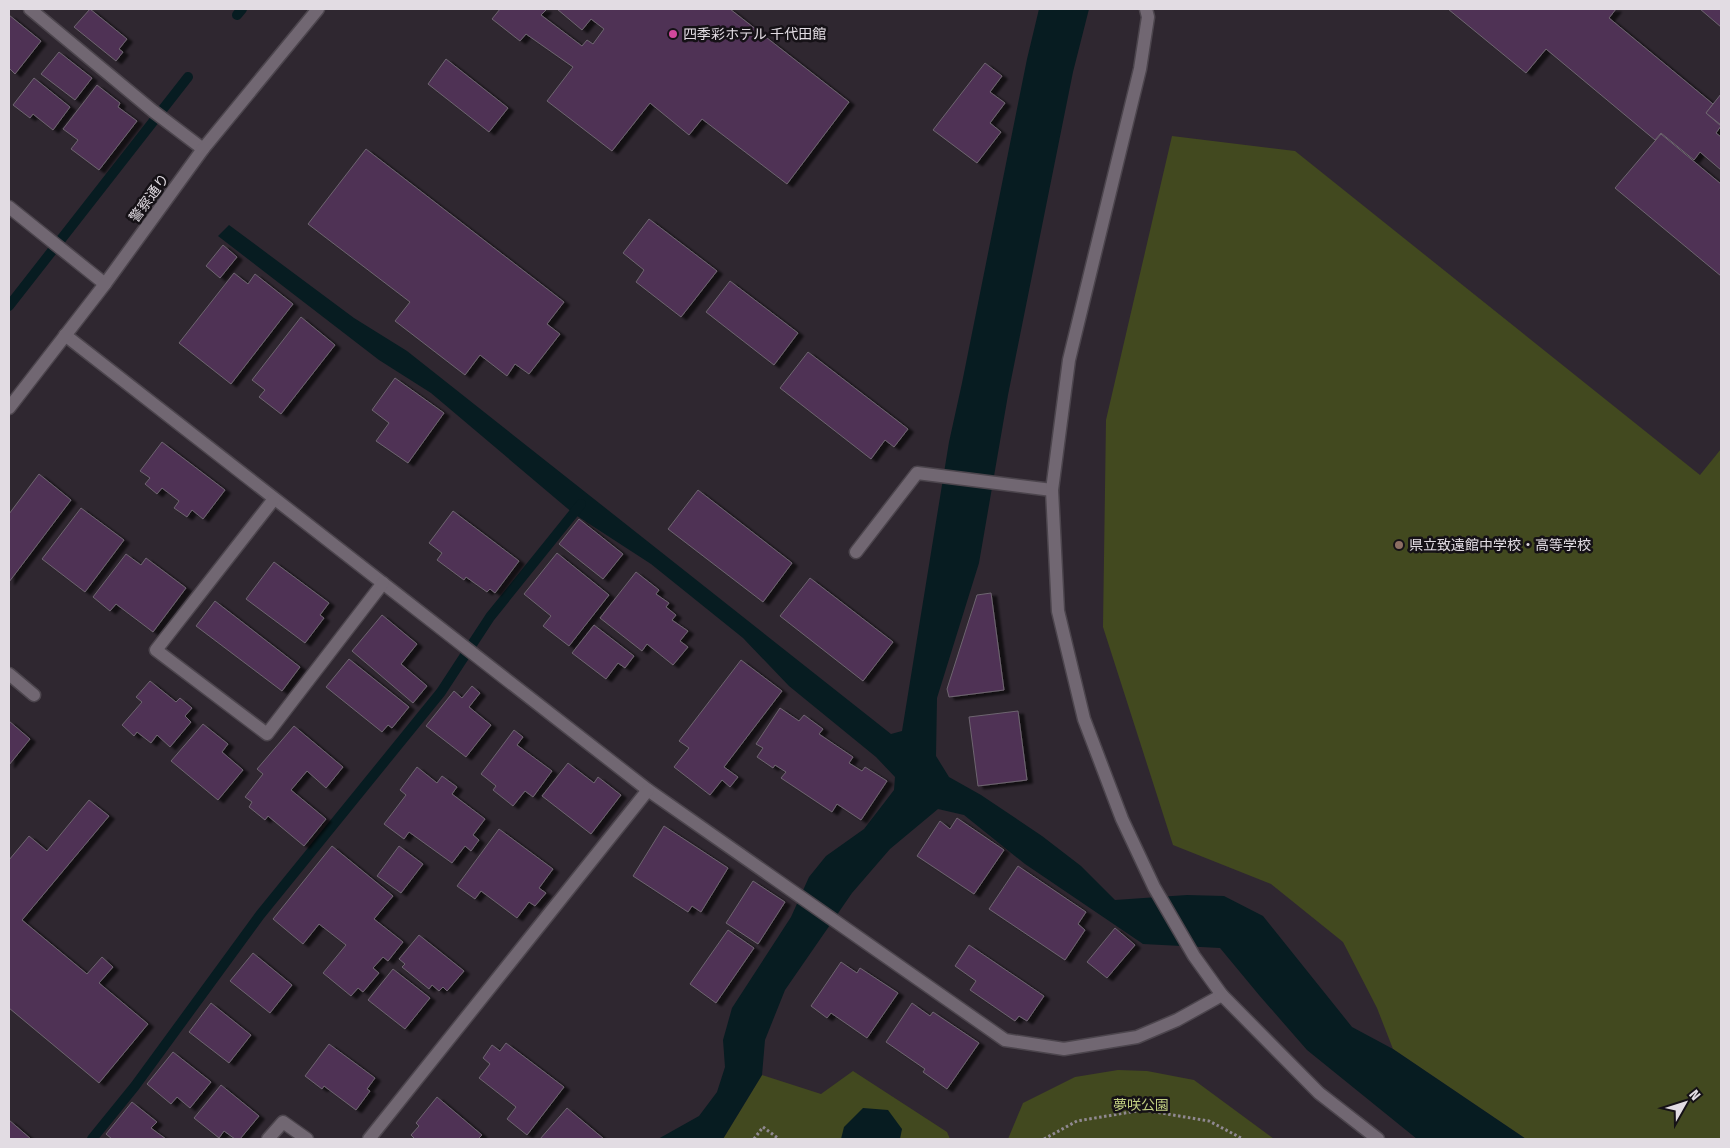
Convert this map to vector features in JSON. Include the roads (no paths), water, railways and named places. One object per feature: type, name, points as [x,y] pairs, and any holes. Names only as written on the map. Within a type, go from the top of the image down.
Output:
[{"type":"street","points":[[30,9],[158,115],[203,149]]},
{"type":"street","name":"警察通り","points":[[9,408],[105,284],[203,149],[318,9]]},
{"type":"street","points":[[1146,9],[1148,17],[1140,69],[1069,360],[1052,490],[1058,611],[1084,719],[1122,819],[1154,887],[1194,956],[1222,995],[1319,1093],[1378,1139]]},
{"type":"street","points":[[9,207],[105,284]]},
{"type":"street","points":[[65,334],[648,790],[1004,1040],[1064,1049],[1138,1037],[1177,1020],[1222,995]]},
{"type":"street","points":[[856,552],[917,473],[1052,490]]},
{"type":"street","points":[[274,499],[156,650],[267,734],[383,583]]},
{"type":"street","points":[[9,674],[34,695]]},
{"type":"street","points":[[369,1139],[648,790]]},
{"type":"street","points":[[268,1139],[282,1122],[307,1139]]},
{"type":"water","points":[[1039,9],[1089,9],[1073,72],[1008,395],[979,563],[937,698],[936,756],[949,777],[981,795],[1042,836],[1081,866],[1115,900],[1187,895],[1224,896],[1263,916],[1352,1027],[1393,1049],[1526,1139],[1417,1139],[1307,1050],[1220,948],[1143,944],[1025,864],[964,815],[938,809],[890,849],[852,893],[785,990],[765,1040],[762,1075],[723,1139],[658,1139],[699,1116],[717,1092],[725,1067],[723,1040],[732,1008],[791,917],[809,877],[826,856],[864,829],[894,790],[895,777],[876,757],[789,686],[743,638],[651,564],[574,514],[431,393],[379,360],[218,236],[229,225],[354,318],[407,351],[891,734],[902,731],[949,442],[1027,59]]},
{"type":"water","points":[[863,1108],[888,1110],[902,1129],[900,1139],[841,1139],[844,1127]]},
{"type":"waterway","points":[[237,15],[242,9]]},
{"type":"waterway","points":[[9,306],[188,77]]},
{"type":"waterway","points":[[92,1139],[135,1086],[260,915],[441,692],[490,617],[581,504]]},
{"type":"place","name":"四季彩ホテル 千代田館","points":[[673,34]]},
{"type":"place","name":"県立致遠館中学校・高等学校","points":[[1399,545]]},
{"type":"park label","name":"夢咲公園","points":[[1141,1105]]}]
